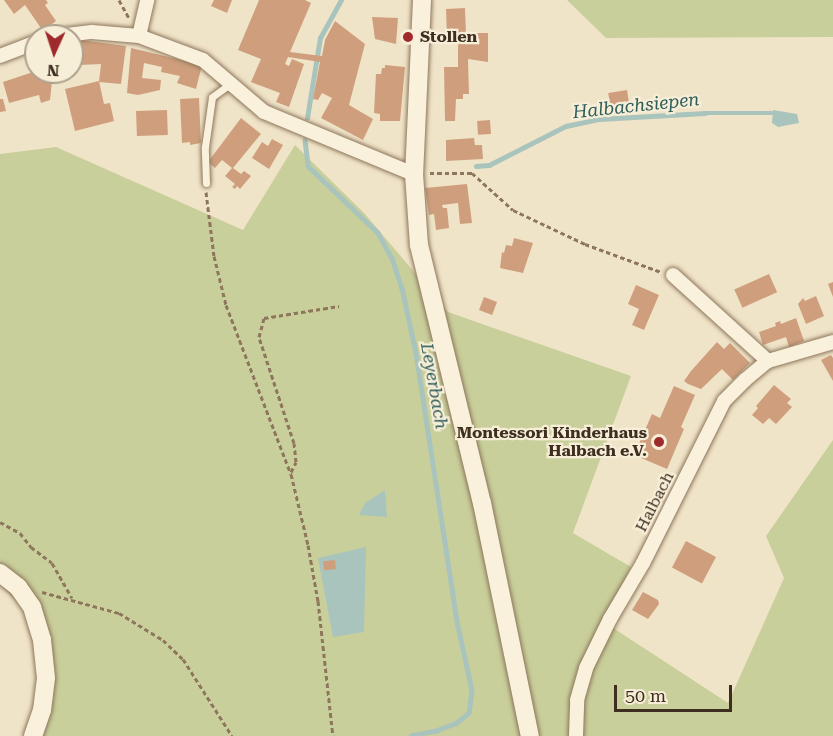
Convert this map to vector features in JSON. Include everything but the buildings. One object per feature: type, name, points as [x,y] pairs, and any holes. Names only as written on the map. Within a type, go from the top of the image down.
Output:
[{"type":"main road","points":[[422,0],[414,174],[419,245],[482,503],[530,736]]},
{"type":"main road","points":[[0,573],[18,586],[27,599],[42,640],[46,678],[42,710],[33,736]]},
{"type":"street","points":[[139,36],[147,0]]},
{"type":"street","points":[[84,33],[139,36],[203,60],[264,112],[414,174]]},
{"type":"street","points":[[0,56],[24,47]]},
{"type":"street","points":[[673,275],[768,361]]},
{"type":"street","name":"Halbach","points":[[576,736],[575,714],[580,684],[610,619],[643,563],[724,401],[768,361],[833,342]]},
{"type":"lane","points":[[206,183],[206,139],[212,97],[231,83]]},
{"type":"path","points":[[414,174],[472,172],[513,210],[585,244],[673,275]]},
{"type":"path","points":[[206,183],[214,256],[226,305],[291,474],[318,601],[333,736]]},
{"type":"path","points":[[291,474],[296,462],[294,443],[259,337],[264,318],[339,306]]},
{"type":"path","points":[[0,522],[20,533],[31,547],[52,563],[72,598]]},
{"type":"path","points":[[27,599],[38,591],[72,598],[118,613],[163,640],[183,659],[232,736]]},
{"type":"green space","points":[[567,0],[833,0],[833,37],[606,38]]},
{"type":"green space","points":[[295,145],[365,214],[448,312],[631,376],[573,533],[631,567],[604,622],[728,703],[784,578],[766,536],[833,440],[833,736],[26,736],[33,716],[38,684],[36,658],[30,628],[21,606],[0,585],[0,154],[56,147],[243,230]]},
{"type":"water","points":[[773,110],[797,114],[799,123],[778,127],[772,123]]},
{"type":"water","points":[[385,490],[387,517],[359,515],[365,503]]},
{"type":"water","points":[[366,547],[364,632],[333,637],[318,558]]},
{"type":"waterway","name":"Leyerbach","points":[[307,118],[320,38],[341,0]]},
{"type":"waterway","name":"Halbachsiepen","points":[[476,166],[489,165],[566,126],[599,119],[705,113],[772,113]]},
{"type":"waterway","name":"Leyerbach","points":[[305,140],[308,166],[378,233],[392,258],[402,288],[416,353],[458,626],[472,690],[469,713],[457,723],[436,731],[411,736]]},
{"type":"place","name":"Stollen","points":[[408,37]]},
{"type":"place","name":"Montessori Kinderhaus Halbach e.V.","points":[[659,442]]}]
